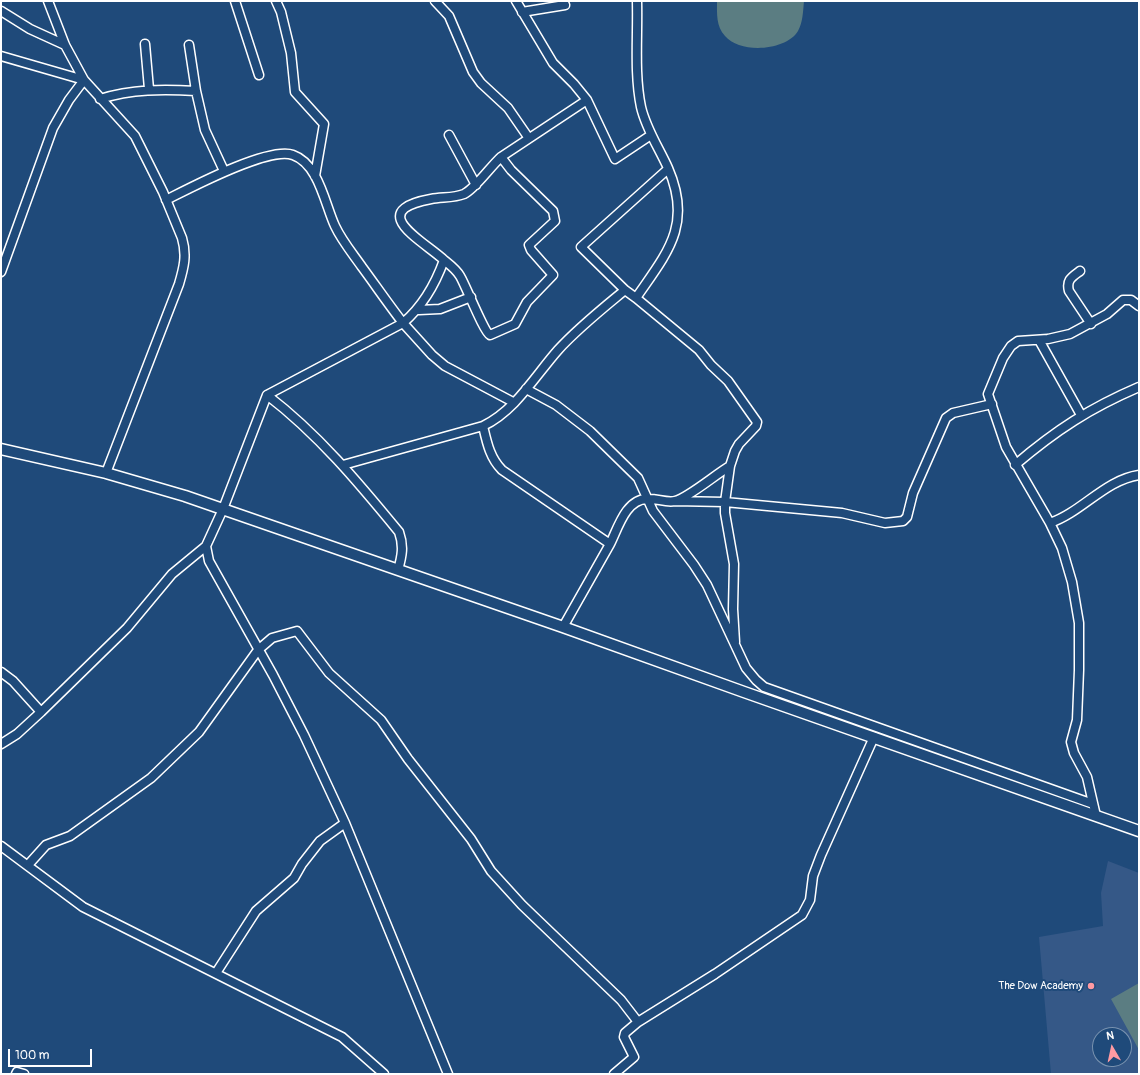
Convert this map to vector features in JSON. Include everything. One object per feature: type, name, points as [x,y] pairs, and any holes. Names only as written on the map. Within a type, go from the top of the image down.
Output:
[{"type":"main road","points":[[1,449],[106,473],[223,509],[563,626],[744,692],[874,736],[1139,831]]},
{"type":"street","points":[[48,1],[65,45],[84,80],[135,136],[166,200],[182,238],[186,254],[185,266],[106,473]]},
{"type":"street","points":[[234,1],[259,75]]},
{"type":"street","points":[[276,1],[281,12],[292,61],[293,85],[295,92],[324,124],[315,176]]},
{"type":"street","points":[[435,1],[450,16],[473,72],[481,83],[508,108],[528,137]]},
{"type":"street","points":[[516,1],[553,63],[574,84],[587,100],[615,159],[651,135]]},
{"type":"street","points":[[636,298],[658,265],[674,237],[678,226],[678,201],[675,188],[668,168],[651,135],[641,108],[639,91],[637,1]]},
{"type":"street","points":[[522,12],[565,5]]},
{"type":"street","points":[[1,11],[30,29],[65,45]]},
{"type":"street","points":[[145,44],[149,89]]},
{"type":"street","points":[[189,45],[196,91],[205,130],[224,171]]},
{"type":"street","points":[[1,56],[84,80]]},
{"type":"street","points":[[1,272],[53,128],[69,100],[84,80]]},
{"type":"street","points":[[100,99],[127,92],[149,89],[196,91]]},
{"type":"street","points":[[501,157],[511,170],[553,211],[555,221],[529,245],[531,250],[553,275],[527,302],[515,324],[495,334],[487,333],[471,297],[456,271],[407,231],[402,224],[401,211],[405,207],[412,204],[463,194],[476,184],[489,168],[501,157],[528,137],[587,100]]},
{"type":"street","points":[[449,135],[476,184]]},
{"type":"street","points":[[166,200],[224,171],[268,157],[287,154],[293,155],[303,161],[315,176],[335,227],[349,249],[403,323],[432,355],[445,366],[513,402]]},
{"type":"street","points":[[668,168],[581,247],[625,290],[699,350],[710,365],[728,381],[757,422],[756,426],[739,444],[730,466],[725,502],[727,528],[734,564],[733,609],[735,643]]},
{"type":"street","points":[[1,744],[17,734],[42,712],[127,628],[172,574],[206,546],[223,509],[267,395],[403,323],[419,310],[439,274],[444,260]]},
{"type":"street","points":[[1080,271],[1069,280],[1069,291],[1091,324]]},
{"type":"street","points":[[343,465],[483,426],[501,415],[560,348],[590,319],[625,290]]},
{"type":"street","points":[[419,310],[440,309],[471,297]]},
{"type":"street","points":[[1096,816],[1087,777],[1072,748],[1071,742],[1078,703],[1079,623],[1076,598],[1062,548],[1050,523],[1015,465],[1006,447],[988,394],[1003,358],[1011,346],[1018,340],[1039,340],[1070,334],[1107,314],[1123,300],[1131,300],[1139,306]]},
{"type":"street","points":[[1039,340],[1081,415]]},
{"type":"street","points":[[1015,465],[1043,441],[1081,415],[1139,387]]},
{"type":"street","points":[[526,388],[556,405],[590,431],[638,478],[653,511],[694,565],[707,586],[746,668],[764,687],[1093,804]]},
{"type":"street","points":[[267,395],[311,432],[343,465],[399,532],[403,543],[403,552],[398,570]]},
{"type":"street","points":[[563,626],[631,505],[638,500],[648,498],[674,501],[725,502],[842,513],[886,523],[902,521],[907,517],[913,493],[946,418],[953,413],[992,404]]},
{"type":"street","points":[[483,426],[490,455],[494,462],[502,470],[610,544]]},
{"type":"street","points":[[674,501],[684,497],[730,466]]},
{"type":"street","points":[[1050,523],[1063,519],[1115,484],[1139,475]]},
{"type":"street","points":[[206,546],[209,561],[273,675],[304,735],[344,823],[448,1074]]},
{"type":"street","points":[[28,864],[46,845],[70,836],[141,785],[171,760],[199,732],[258,650],[272,638],[297,631],[329,673],[381,720],[408,759],[471,839],[491,871],[522,906],[621,1000],[638,1022]]},
{"type":"street","points":[[1,672],[13,681],[42,712]]},
{"type":"street","points":[[614,1074],[634,1058],[624,1037],[624,1033],[638,1022],[715,974],[802,915],[810,900],[813,876],[874,736]]},
{"type":"street","points":[[216,973],[256,911],[294,878],[302,864],[320,841],[344,823]]},
{"type":"street","points":[[1,846],[28,864],[83,907],[342,1037],[384,1074]]},
{"type":"street","points":[[16,1074],[17,1072],[24,1074]]},
{"type":"shaded area","name":"The Dow Academy","points":[[1108,861],[1139,873],[1139,1074],[1051,1074],[1039,937],[1103,926],[1101,893]]},
{"type":"green space","points":[[717,1],[804,1],[800,28],[792,38],[784,43],[763,48],[741,46],[732,42],[722,32],[717,15]]},
{"type":"green space","points":[[1139,983],[1139,1050],[1132,1037],[1132,1027],[1126,1027],[1111,999]]},
{"type":"place","name":"The Dow Academy","points":[[1091,986]]}]
